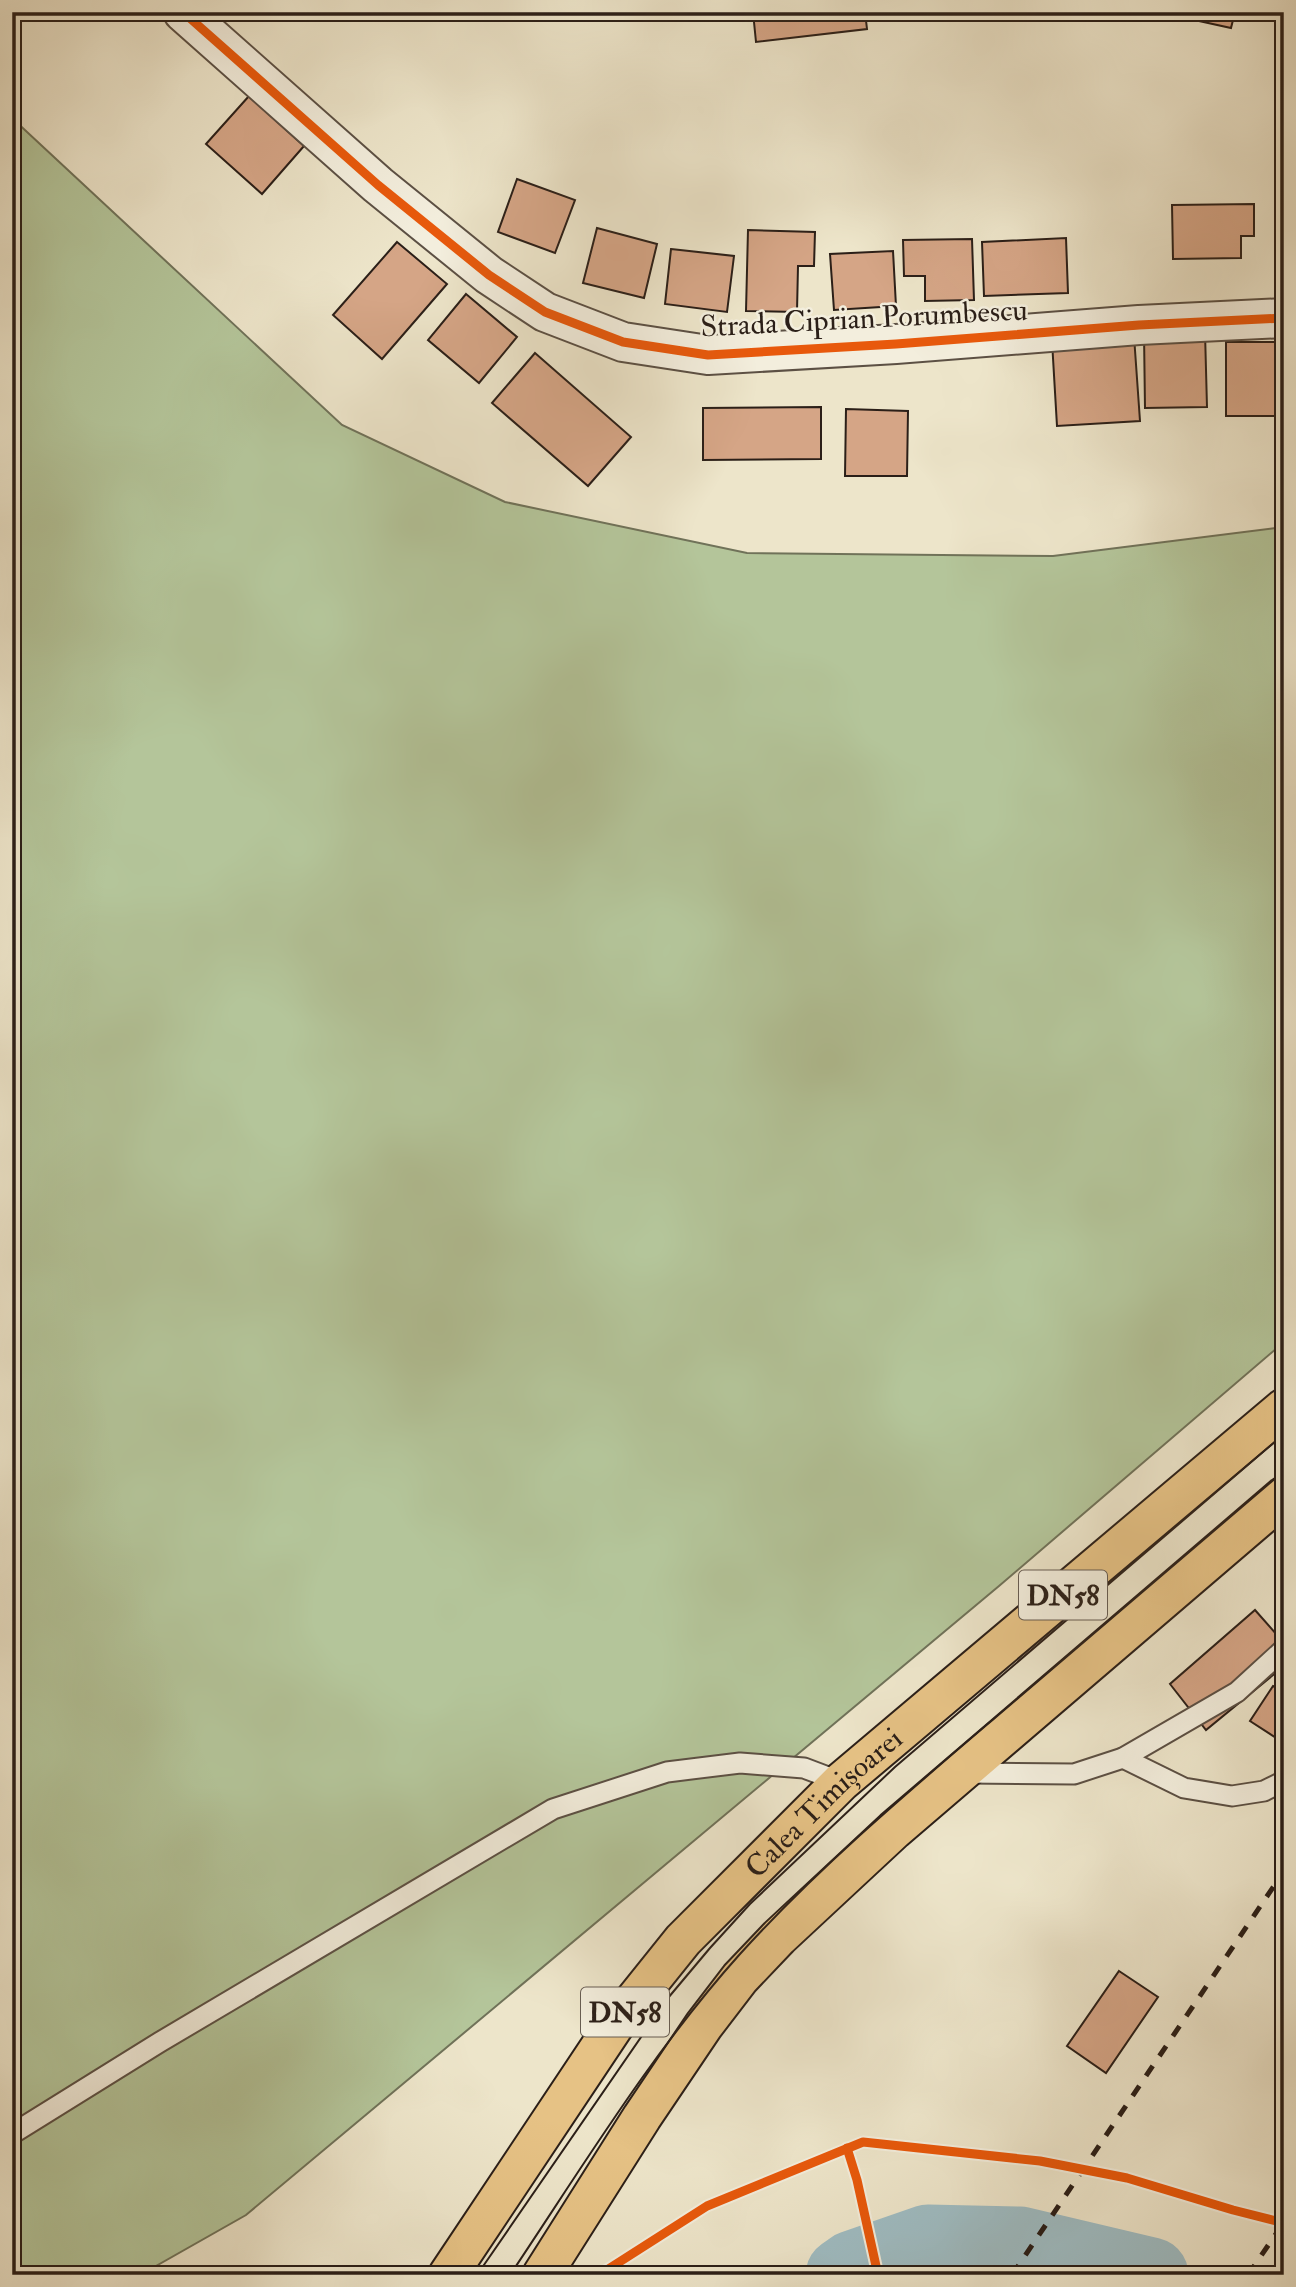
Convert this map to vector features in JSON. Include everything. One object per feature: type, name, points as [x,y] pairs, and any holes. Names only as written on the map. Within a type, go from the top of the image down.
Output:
[{"type":"main road","name":"Calea Timișoarei","points":[[448,2275],[614,2026],[683,1940],[841,1782],[1284,1408]]},
{"type":"main road","name":"DN58","points":[[542,2275],[704,2025],[740,1978],[779,1937],[894,1830],[1284,1496]]},
{"type":"street","name":"Strada Ciprian Porumbescu","points":[[183,12],[378,185],[489,275],[545,312],[623,342],[708,355],[1139,325],[1284,318]]},
{"type":"lane","points":[[961,1773],[1074,1774],[1123,1758],[1237,1692],[1284,1649]]},
{"type":"lane","points":[[1123,1758],[1184,1788],[1232,1796],[1264,1791],[1284,1782]]},
{"type":"lane","points":[[12,2134],[160,2042],[553,1809],[667,1772],[740,1763],[804,1768],[841,1782]]},
{"type":"green space","points":[[12,118],[342,425],[505,502],[747,553],[1053,556],[1284,527],[1284,1342],[999,1586],[246,2215],[140,2275],[12,2275]]},
{"type":"building","points":[[753,12],[865,12],[867,29],[756,42]]},
{"type":"building","points":[[1158,12],[1235,12],[1231,28]]},
{"type":"building","points":[[249,96],[304,146],[262,194],[206,144]]},
{"type":"building","points":[[517,179],[575,200],[555,253],[498,232]]},
{"type":"building","points":[[1254,204],[1254,236],[1241,236],[1241,258],[1173,259],[1172,205]]},
{"type":"building","points":[[1282,214],[1284,268],[1279,268]]},
{"type":"building","points":[[597,228],[657,244],[644,298],[583,283]]},
{"type":"building","points":[[748,230],[815,232],[814,266],[798,266],[797,312],[746,311]]},
{"type":"building","points":[[1066,238],[1068,293],[984,296],[982,242]]},
{"type":"building","points":[[972,239],[974,300],[925,301],[925,276],[904,276],[903,240]]},
{"type":"building","points":[[397,242],[447,284],[382,359],[333,315]]},
{"type":"building","points":[[671,249],[734,256],[727,312],[665,304]]},
{"type":"building","points":[[893,251],[896,306],[834,310],[830,254]]},
{"type":"building","points":[[466,294],[517,337],[479,383],[428,340]]},
{"type":"building","points":[[1205,332],[1207,407],[1145,408],[1144,333]]},
{"type":"building","points":[[1134,336],[1140,421],[1057,426],[1052,341]]},
{"type":"building","points":[[1226,342],[1284,342],[1284,416],[1226,416]]},
{"type":"building","points":[[535,353],[631,437],[588,486],[492,403]]},
{"type":"building","points":[[821,407],[821,459],[703,460],[703,408]]},
{"type":"building","points":[[846,409],[908,411],[907,476],[845,476]]},
{"type":"building","points":[[1255,1610],[1284,1643],[1284,1666],[1206,1730],[1170,1684]]},
{"type":"building","points":[[1273,1686],[1284,1692],[1284,1743],[1250,1721]]},
{"type":"building","points":[[1119,1971],[1158,1997],[1106,2073],[1067,2046]]},
{"type":"waterway","points":[[843,2275],[853,2268],[928,2242],[1020,2244],[1151,2275]]},
{"type":"tram line","points":[[477,2275],[668,1998],[750,1904],[895,1767],[1284,1434]]},
{"type":"tram line","points":[[510,2275],[677,2030],[770,1922],[897,1802],[1284,1471]]},
{"type":"railway","points":[[1012,2275],[1284,1871]]},
{"type":"railway","points":[[1248,2275],[1284,2222]]},
{"type":"cycle path","points":[[183,12],[378,185],[489,275],[545,312],[623,342],[708,355],[1139,325],[1284,318]]},
{"type":"cycle path","points":[[599,2275],[707,2206],[863,2142],[1040,2161],[1127,2178],[1284,2223]]},
{"type":"cycle path","points":[[847,2148],[857,2180],[878,2275]]}]
